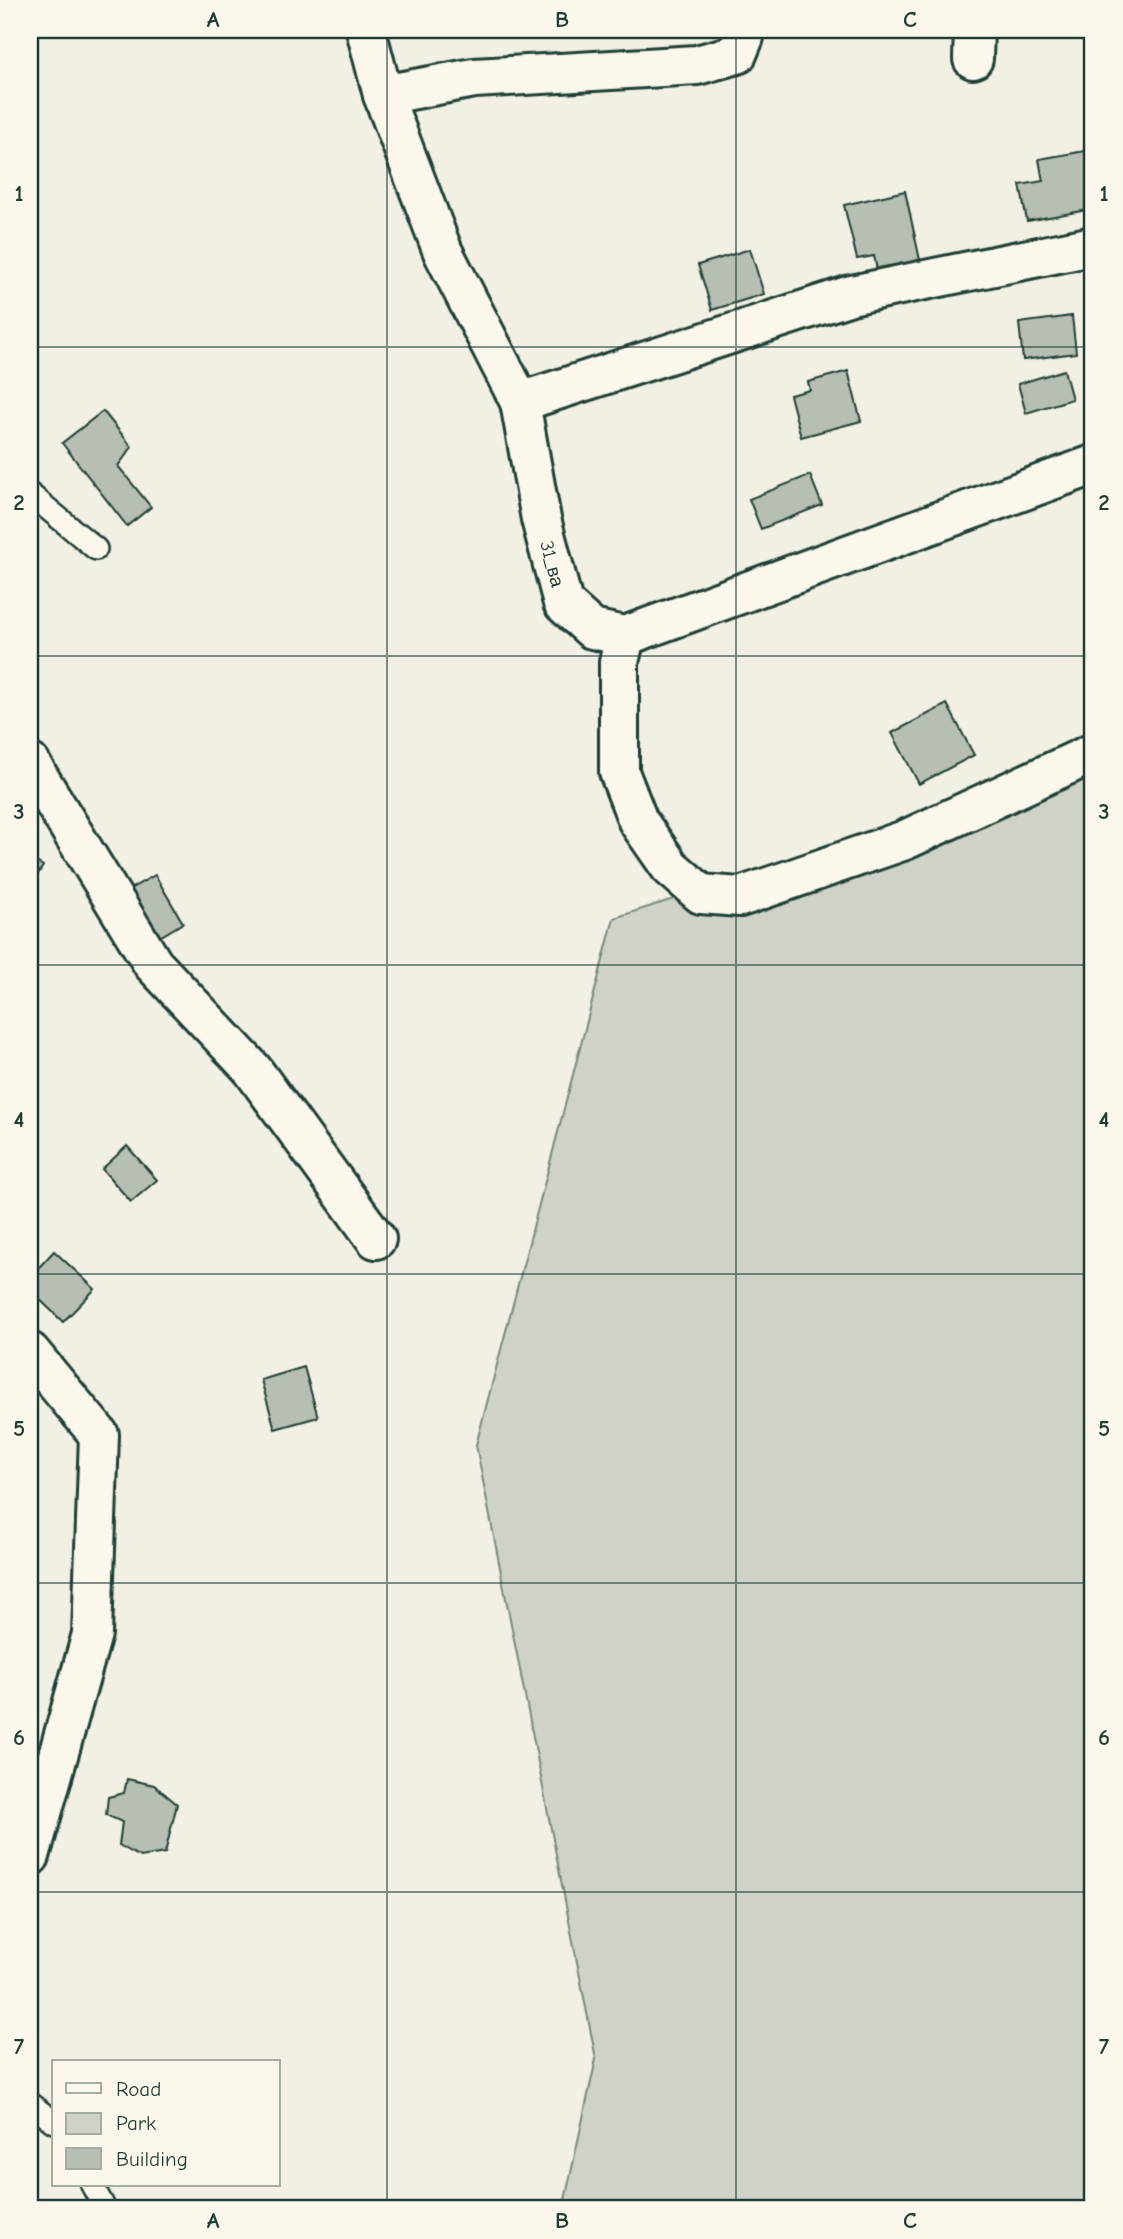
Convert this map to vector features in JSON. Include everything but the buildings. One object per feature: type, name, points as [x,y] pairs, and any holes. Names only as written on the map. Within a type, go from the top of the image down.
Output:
[{"type":"street","name":"31_ва","points":[[366,30],[383,95],[443,253],[520,402],[541,519],[563,603],[592,629],[625,636]]},
{"type":"street","points":[[383,95],[474,78],[697,65],[737,54],[744,30]]},
{"type":"street","points":[[520,402],[851,295],[1093,246]]},
{"type":"street","points":[[1093,466],[625,636],[619,662],[619,772],[638,821],[670,867],[701,894],[740,897],[905,840],[1093,753]]},
{"type":"street","points":[[30,763],[153,964],[251,1069],[376,1239]]},
{"type":"street","points":[[30,1352],[99,1435],[92,1634],[30,1856]]},
{"type":"lane","points":[[30,494],[96,549]]},
{"type":"lane","points":[[30,2104],[52,2120]]},
{"type":"lane","points":[[93,2186],[106,2209]]},
{"type":"green space","points":[[1093,765],[1093,2209],[563,2209],[596,2059],[476,1445],[614,918]]}]
